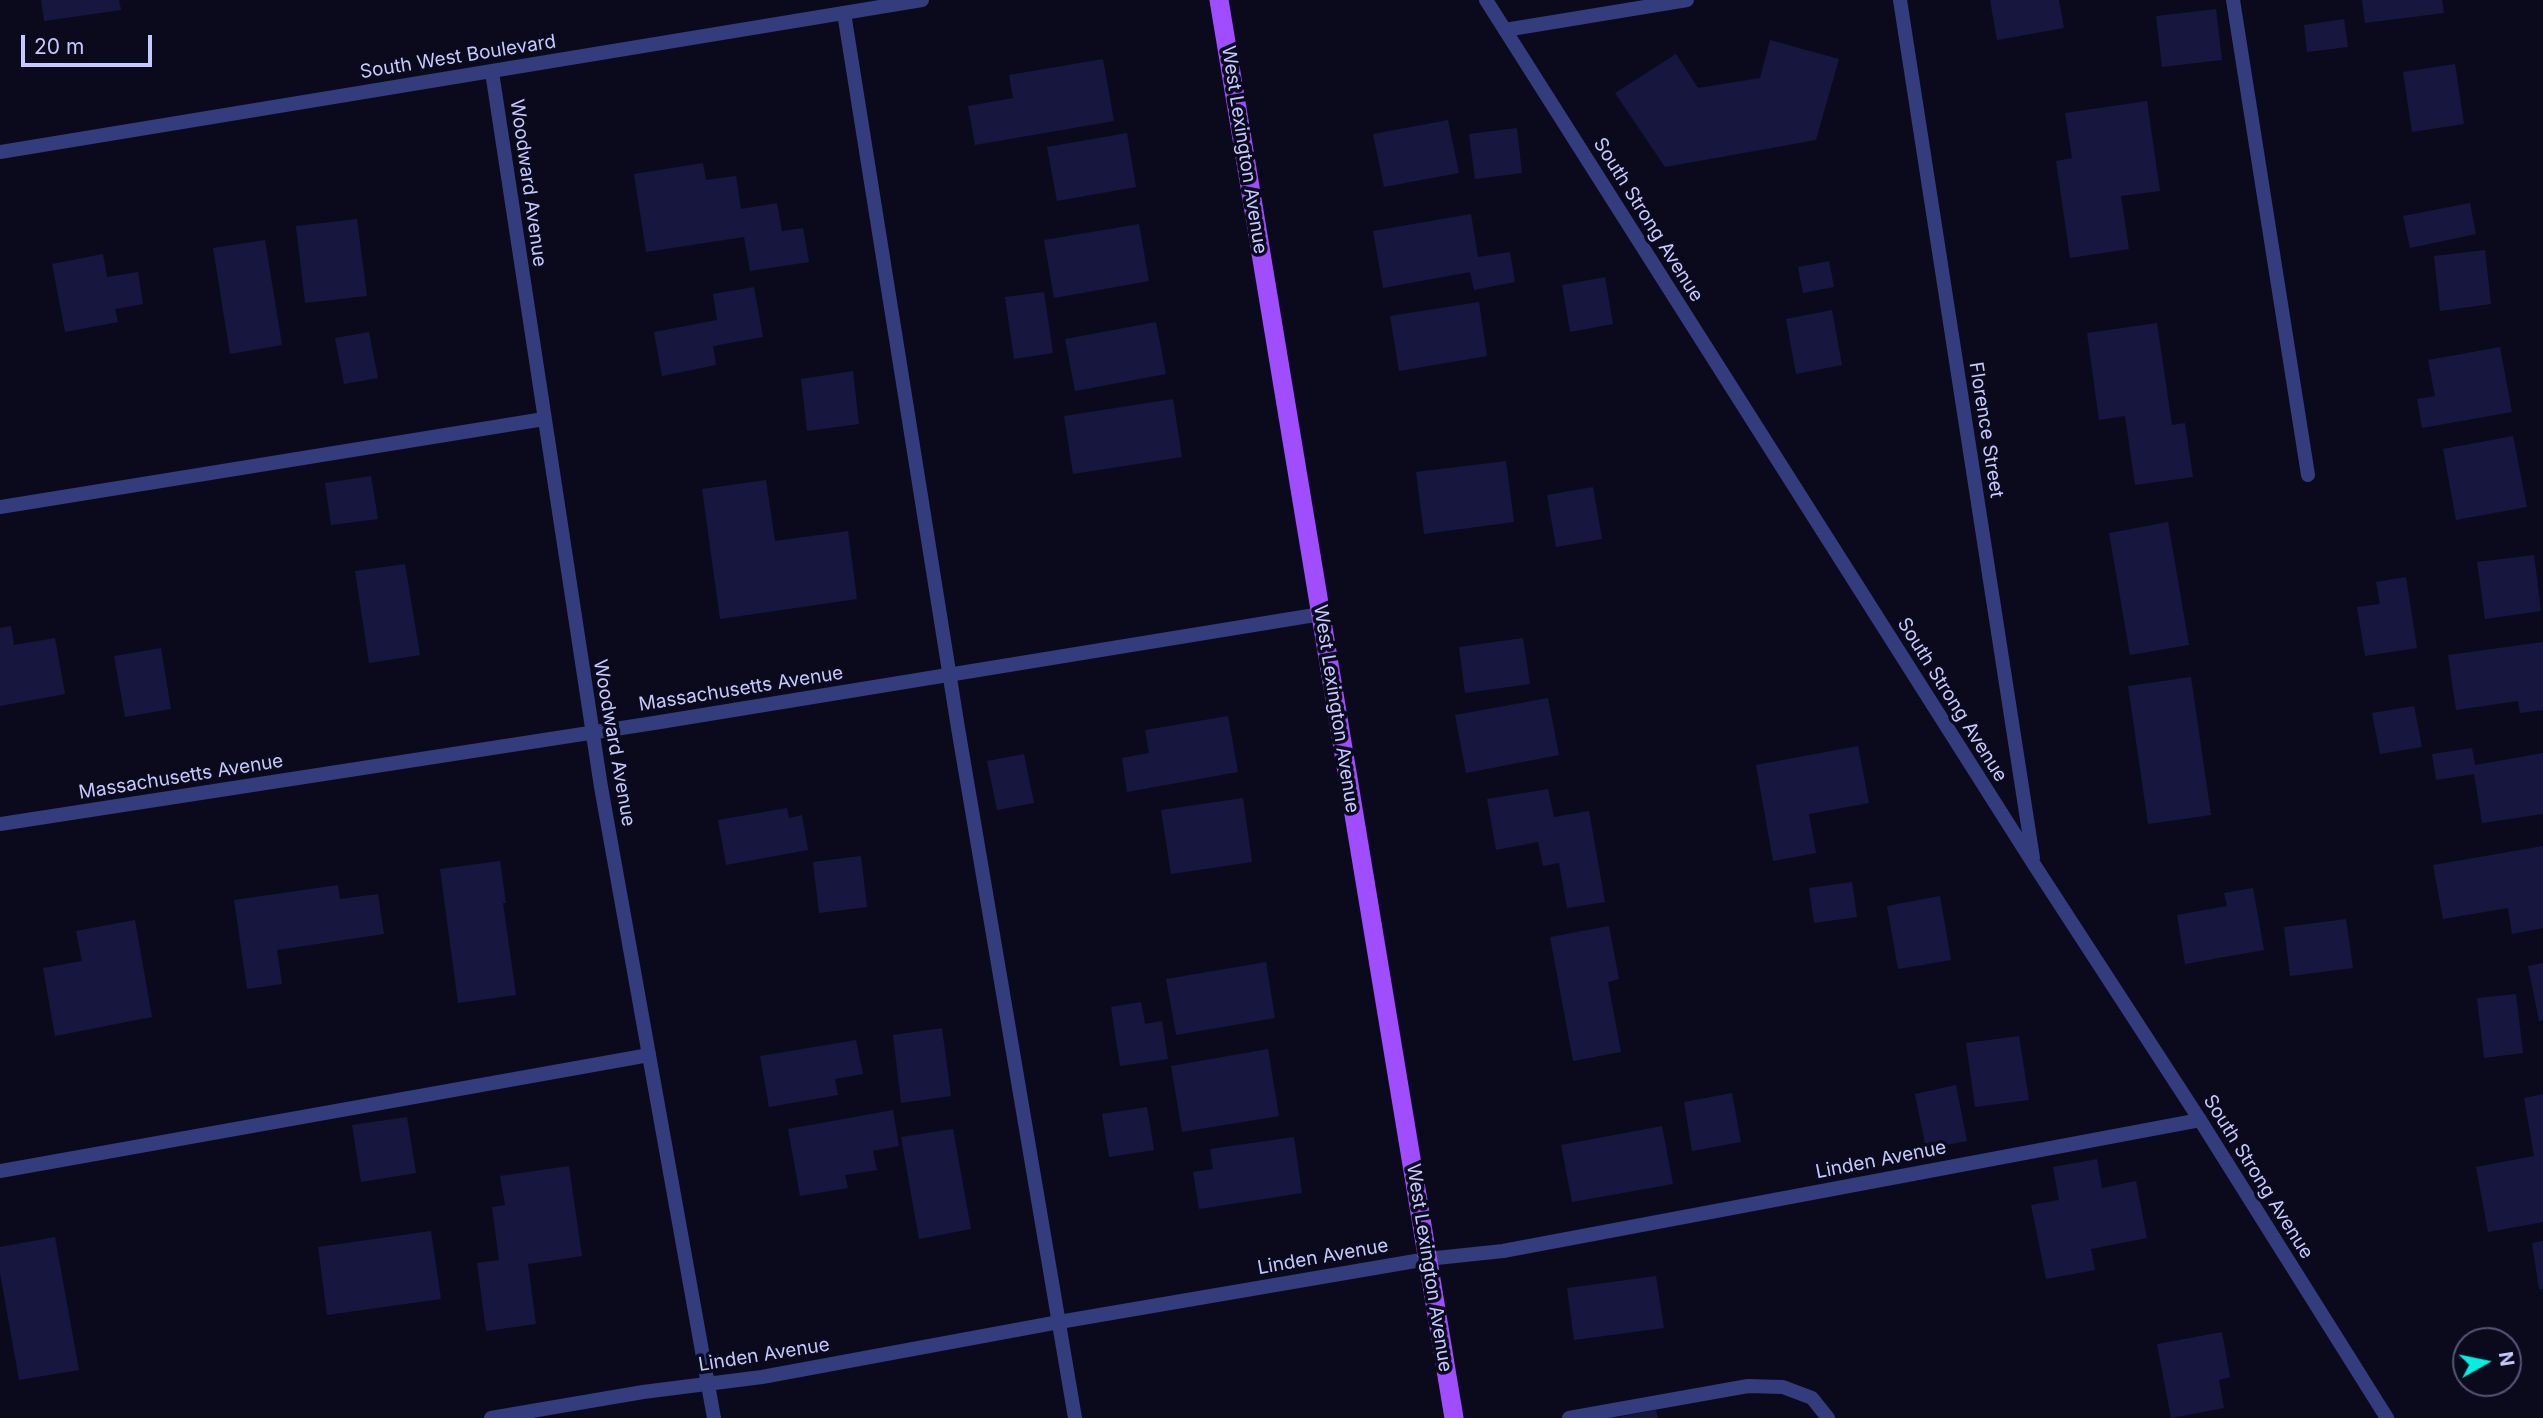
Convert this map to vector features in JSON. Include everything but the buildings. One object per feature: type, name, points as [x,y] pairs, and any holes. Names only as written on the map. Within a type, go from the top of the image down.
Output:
[{"type":"main road","name":"West Lexington Avenue","points":[[1219,0],[1454,1418]]},
{"type":"street","name":"South West Boulevard","points":[[0,152],[922,0]]},
{"type":"street","name":"South Strong Avenue","points":[[1486,0],[2387,1418]]},
{"type":"street","points":[[1505,30],[1686,0]]},
{"type":"street","name":"Florence Street","points":[[1900,0],[2035,866]]},
{"type":"street","points":[[2234,0],[2308,475]]},
{"type":"street","points":[[844,13],[949,675],[1075,1418]]},
{"type":"street","name":"Woodward Avenue","points":[[492,72],[592,733],[714,1418]]},
{"type":"street","points":[[0,507],[544,419]]},
{"type":"street","name":"Massachusetts Avenue","points":[[0,824],[592,733],[1321,614]]},
{"type":"street","points":[[0,1171],[649,1055]]},
{"type":"street","name":"Linden Avenue","points":[[491,1418],[643,1392],[762,1377],[1059,1322],[1427,1259],[1503,1251],[2200,1120]]},
{"type":"street","points":[[1569,1418],[1748,1385],[1783,1387],[1812,1398],[1828,1418]]}]
